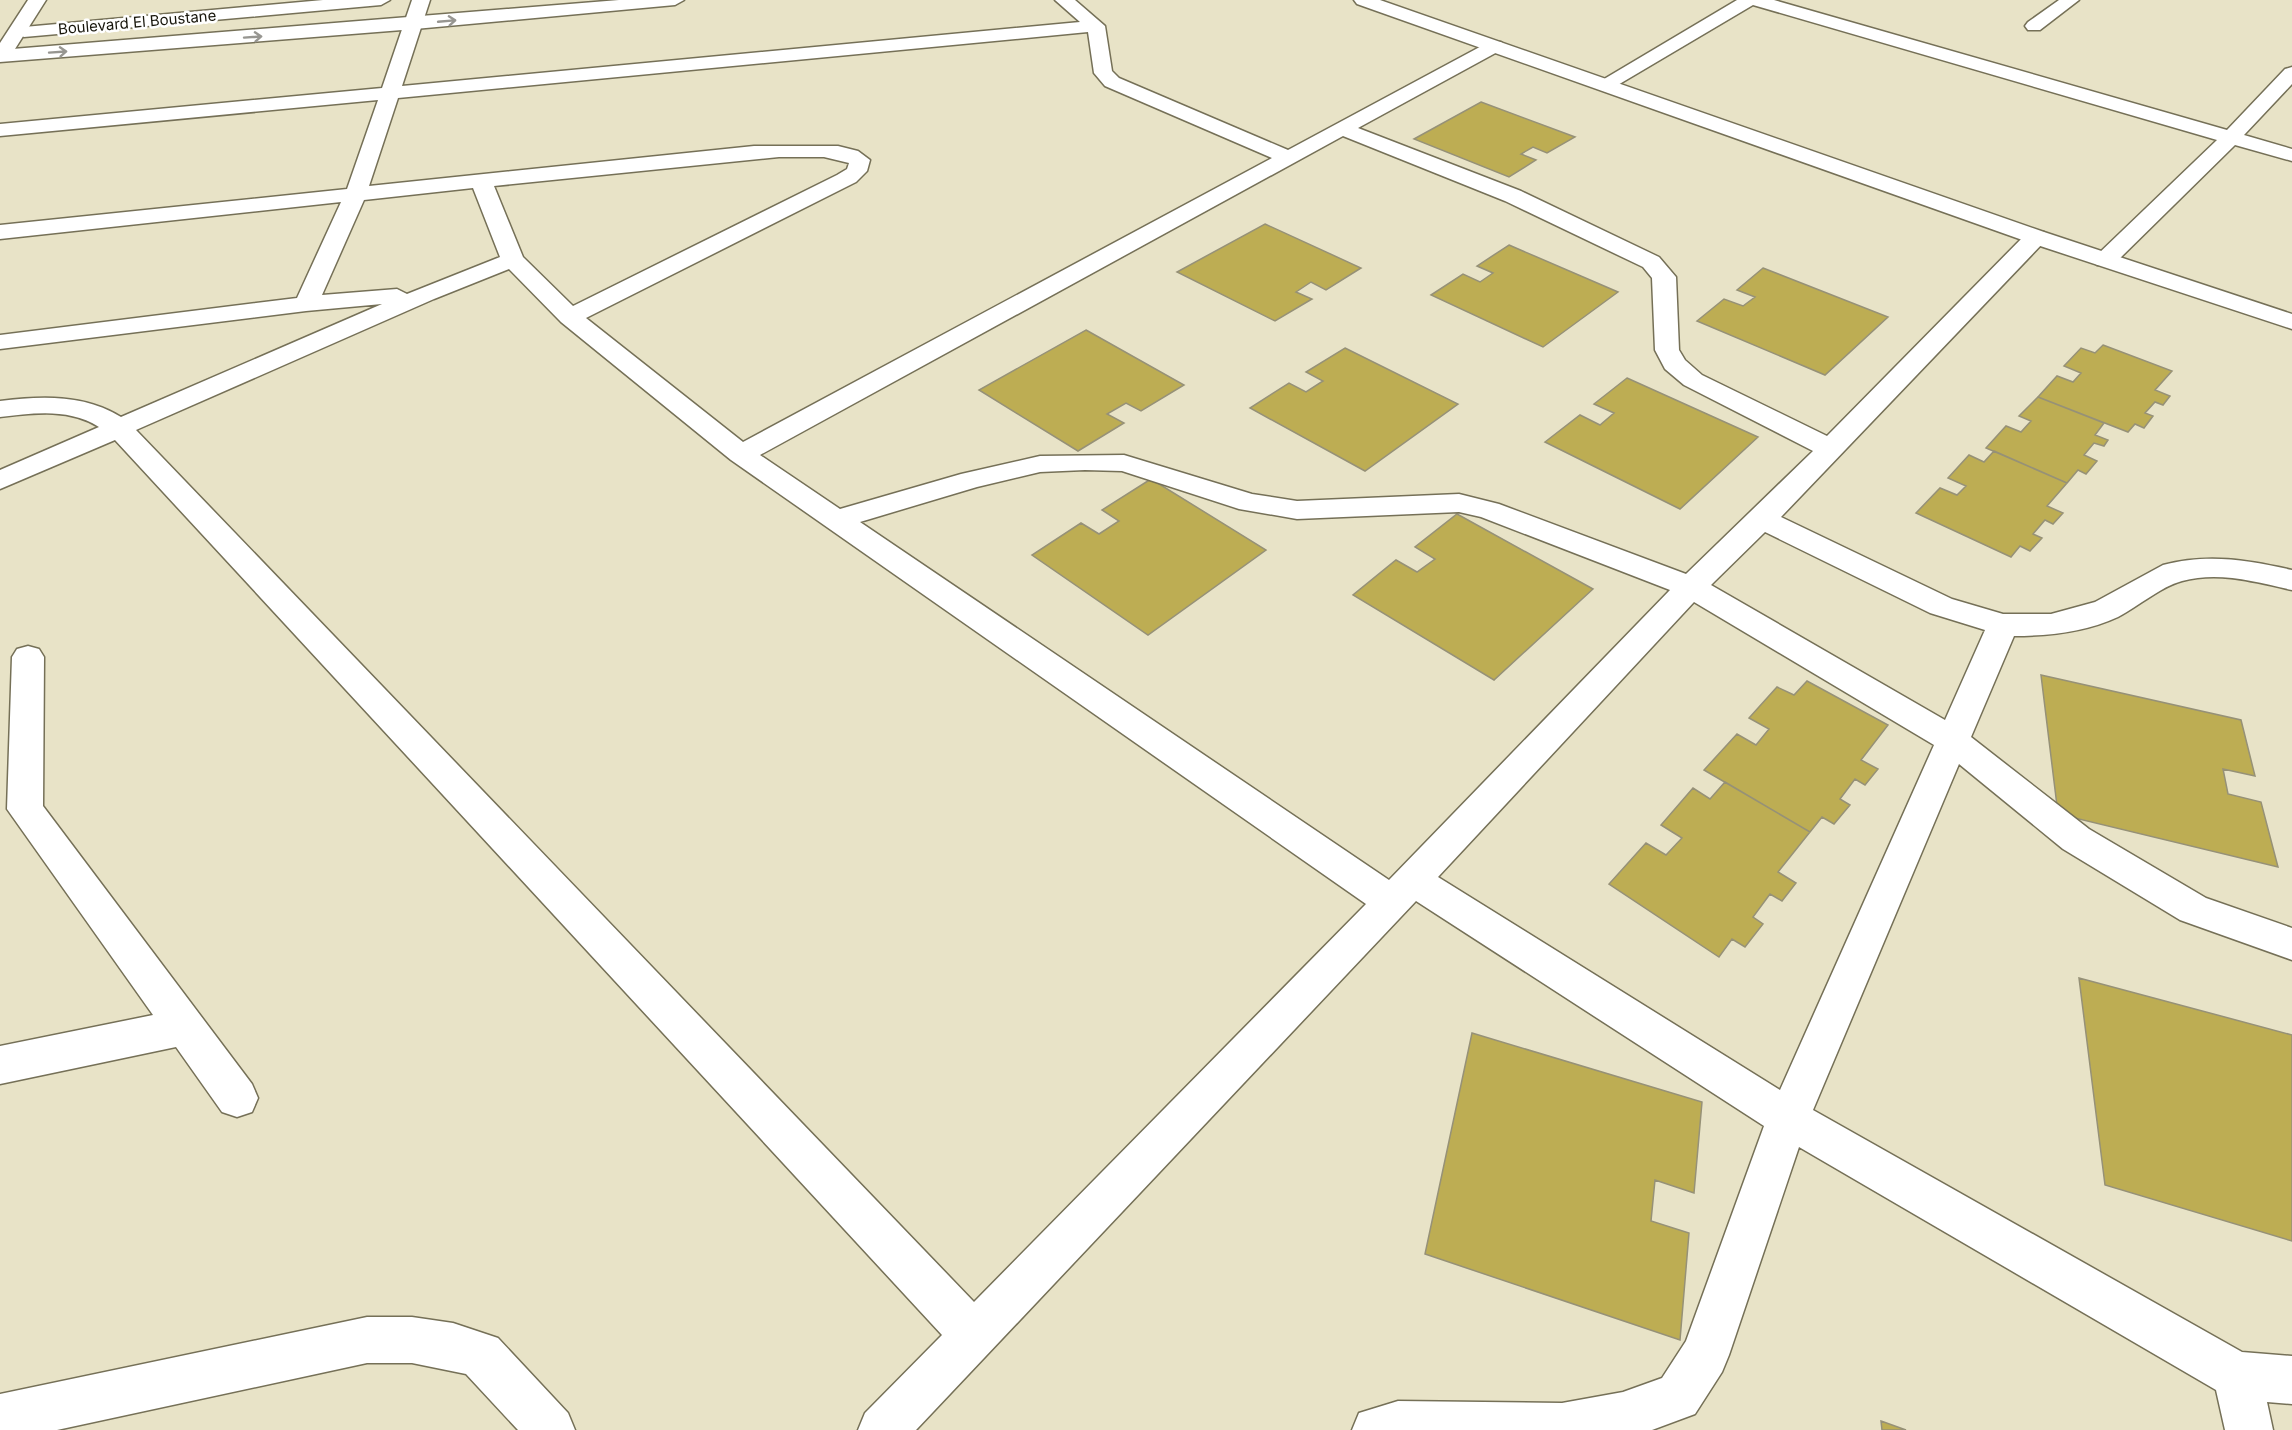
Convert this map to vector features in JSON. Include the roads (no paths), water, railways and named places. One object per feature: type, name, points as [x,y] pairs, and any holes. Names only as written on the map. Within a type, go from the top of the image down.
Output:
[{"type":"street","points":[[38,0],[7,33],[0,56],[415,24],[675,0]]},
{"type":"street","name":"Boulevard El Boustane","points":[[7,33],[381,0]]},
{"type":"street","points":[[306,304],[356,193],[415,24],[421,0]]},
{"type":"street","points":[[1064,0],[1096,26],[1103,73],[1112,82],[1290,158]]},
{"type":"street","points":[[1364,0],[2036,237],[2292,322]]},
{"type":"street","points":[[1604,85],[1749,0]]},
{"type":"street","points":[[1755,0],[2292,154]]},
{"type":"street","points":[[2034,26],[2070,0]]},
{"type":"street","points":[[0,130],[1096,26]]},
{"type":"street","points":[[741,454],[1495,46]]},
{"type":"street","points":[[2105,260],[2231,137],[2292,73]]},
{"type":"street","points":[[1343,129],[1513,196],[1651,262],[1664,277],[1666,350],[1674,364],[1693,380],[1831,449]]},
{"type":"street","points":[[0,232],[754,152],[835,153],[861,160],[860,166],[853,175],[842,182],[570,318]]},
{"type":"street","points":[[481,181],[513,260],[570,318],[741,454],[837,519],[1403,891],[1788,1118],[2237,1375],[2292,1380]]},
{"type":"street","points":[[882,1430],[1403,891],[1691,587],[1831,449],[2036,237]]},
{"type":"street","points":[[0,480],[426,294],[513,260]]},
{"type":"street","points":[[0,342],[306,304],[426,294]]},
{"type":"street","points":[[0,409],[45,404],[79,407],[101,414],[119,428],[974,1335]]},
{"type":"street","points":[[837,519],[971,480],[1040,464],[1124,464],[1249,503],[1297,510],[1459,503],[1489,510],[1691,587],[1952,740],[2076,839],[2193,909],[2292,944]]},
{"type":"street","points":[[1762,519],[1941,606],[2002,625],[2050,624],[2105,610],[2174,572],[2212,567],[2243,568],[2292,580]]},
{"type":"street","points":[[1376,1430],[1398,1425],[1562,1427],[1623,1416],[1678,1397],[1705,1355],[1788,1118],[2002,625]]},
{"type":"street","points":[[28,657],[13,811],[185,1027],[237,1098]]},
{"type":"street","points":[[0,1065],[185,1027]]},
{"type":"street","points":[[0,1418],[367,1340],[412,1340],[453,1346],[481,1355],[551,1430]]},
{"type":"street","points":[[2237,1375],[2249,1430]]}]
